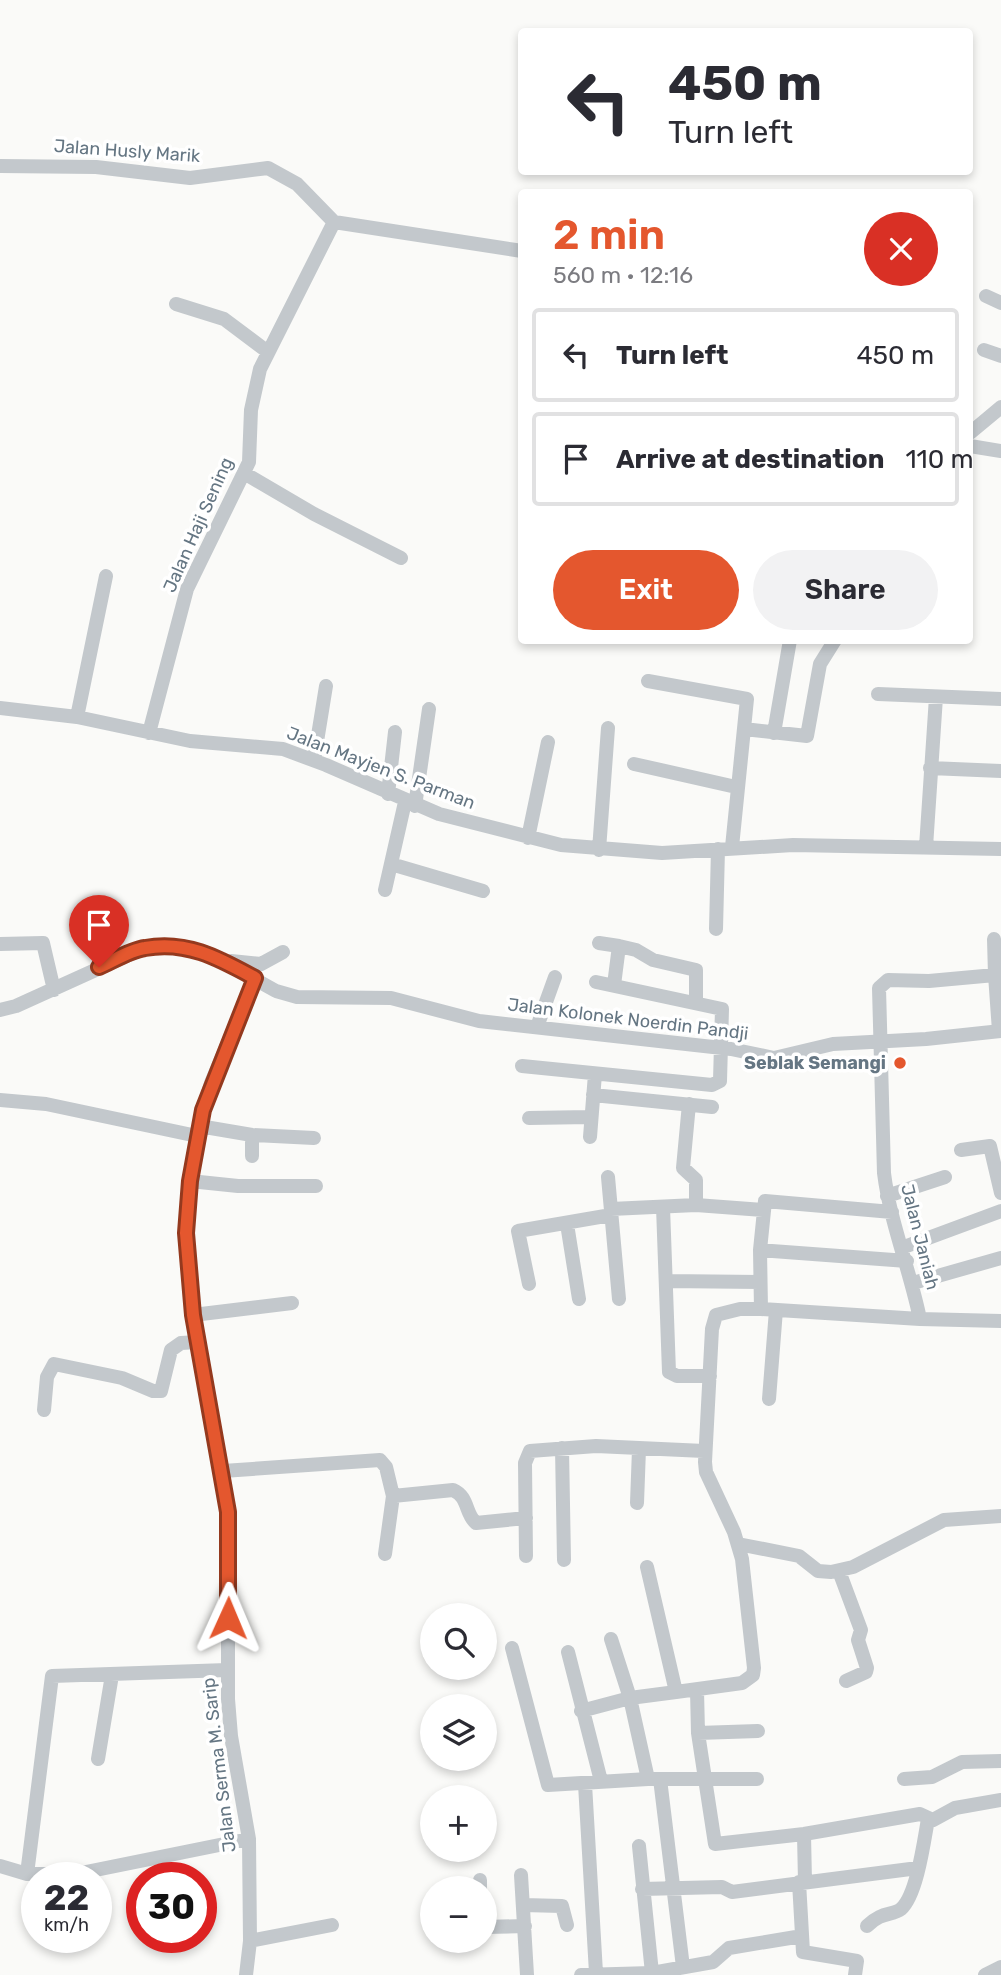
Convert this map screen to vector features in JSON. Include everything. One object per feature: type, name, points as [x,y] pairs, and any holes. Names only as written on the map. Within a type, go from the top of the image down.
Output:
[{"type":"street","name":"Jalan Husly Marik","points":[[0,166],[88,167],[190,178],[268,168],[297,184],[334,222]]},
{"type":"street","points":[[334,222],[518,250]]},
{"type":"street","name":"Jalan Haji Sening","points":[[149,733],[187,589],[249,462],[254,392],[268,352],[334,222]]},
{"type":"street","points":[[986,296],[1001,303]]},
{"type":"street","points":[[176,304],[224,319],[268,352]]},
{"type":"street","points":[[984,350],[1001,356]]},
{"type":"street","points":[[973,430],[1001,407]]},
{"type":"street","points":[[973,446],[1001,451]]},
{"type":"street","points":[[244,473],[314,514],[401,558]]},
{"type":"street","points":[[76,717],[106,576]]},
{"type":"street","points":[[774,733],[789,644]]},
{"type":"street","points":[[744,729],[807,736],[820,664],[832,644]]},
{"type":"street","points":[[648,681],[745,697],[748,705],[725,848],[716,929]]},
{"type":"street","points":[[314,760],[326,686]]},
{"type":"street","points":[[878,694],[1001,699]]},
{"type":"street","points":[[926,847],[936,696]]},
{"type":"street","name":"Jalan Mayjen S. Parman","points":[[0,708],[76,717],[213,744],[275,748],[314,760],[410,804],[528,838],[599,850],[662,853],[725,848],[1001,849]]},
{"type":"street","points":[[385,890],[410,804],[429,709]]},
{"type":"street","points":[[599,850],[608,728]]},
{"type":"street","points":[[388,794],[395,732]]},
{"type":"street","points":[[528,838],[548,742]]},
{"type":"street","points":[[634,764],[736,787]]},
{"type":"street","points":[[930,768],[1001,771]]},
{"type":"street","points":[[391,864],[483,891]]},
{"type":"street","points":[[994,939],[1000,1031]]},
{"type":"street","points":[[0,944],[43,943],[54,990]]},
{"type":"street","points":[[598,943],[619,946],[653,960],[696,970],[696,1003]]},
{"type":"street","points":[[0,1010],[54,990],[144,948],[182,946],[220,959],[261,964],[283,951]]},
{"type":"street","points":[[614,985],[619,946]]},
{"type":"street","name":"Jalan Kolonek Noerdin Pandji","points":[[220,959],[276,991],[297,997],[391,998],[470,1020],[721,1048],[785,1058],[833,1044],[1000,1031]]},
{"type":"street","name":"Jalan Janiah","points":[[920,1319],[906,1254],[887,1196],[877,995],[883,981],[997,971]]},
{"type":"street","name":"Jalan Serma M. Sarip","points":[[246,1975],[250,1941],[249,1839],[231,1736],[227,1670],[230,1539],[223,1471],[193,1315],[186,1233],[190,1181],[198,1131],[211,1083],[255,978]]},
{"type":"street","points":[[537,1027],[555,978]]},
{"type":"street","points":[[522,1066],[718,1084],[722,1077],[722,1009],[596,982]]},
{"type":"street","points":[[590,1137],[595,1074]]},
{"type":"street","points":[[593,1096],[712,1107]]},
{"type":"street","points":[[0,1100],[46,1104],[198,1131],[314,1138]]},
{"type":"street","points":[[689,1104],[683,1168],[696,1180],[696,1205]]},
{"type":"street","points":[[529,1118],[590,1117]]},
{"type":"street","points":[[252,1135],[252,1156]]},
{"type":"street","points":[[961,1150],[996,1147],[1001,1193]]},
{"type":"street","points":[[608,1177],[619,1299]]},
{"type":"street","points":[[887,1196],[945,1177]]},
{"type":"street","points":[[190,1181],[238,1186],[316,1186]]},
{"type":"street","points":[[761,1309],[760,1250],[764,1203],[769,1200],[892,1212]]},
{"type":"street","points":[[529,1284],[518,1231],[567,1224],[611,1212],[663,1207],[696,1205],[763,1210]]},
{"type":"street","points":[[663,1207],[669,1372],[677,1376],[710,1376]]},
{"type":"street","points":[[760,1250],[906,1254],[1001,1211]]},
{"type":"street","points":[[567,1224],[579,1298]]},
{"type":"street","points":[[913,1283],[1001,1258]]},
{"type":"street","points":[[666,1281],[760,1282]]},
{"type":"street","points":[[193,1315],[292,1303]]},
{"type":"street","points":[[581,1711],[630,1699],[742,1683],[754,1672],[738,1544],[706,1472],[704,1451],[712,1329],[716,1315],[730,1310],[761,1309],[1001,1321]]},
{"type":"street","points":[[769,1399],[776,1310]]},
{"type":"street","points":[[44,1410],[47,1377],[54,1363],[122,1378],[153,1391],[161,1391],[171,1350],[181,1343],[198,1342]]},
{"type":"street","points":[[526,1556],[527,1456],[536,1449],[596,1446],[704,1451]]},
{"type":"street","points":[[562,1448],[564,1560]]},
{"type":"street","points":[[637,1503],[639,1449]]},
{"type":"street","points":[[223,1471],[380,1460],[386,1467],[393,1496],[386,1530],[385,1554]]},
{"type":"street","points":[[393,1496],[453,1490],[463,1496],[472,1521],[526,1518]]},
{"type":"street","points":[[738,1544],[799,1556],[818,1571],[839,1571],[944,1520],[1001,1516]]},
{"type":"street","points":[[647,1567],[676,1692]]},
{"type":"street","points":[[839,1571],[861,1629],[858,1640],[867,1668],[866,1672],[846,1681]]},
{"type":"street","points":[[611,1639],[654,1779],[674,1889],[683,1967]]},
{"type":"street","points":[[512,1648],[547,1783],[757,1779]]},
{"type":"street","points":[[568,1652],[601,1781]]},
{"type":"street","points":[[28,1862],[51,1676],[227,1670]]},
{"type":"street","points":[[98,1759],[113,1675]]},
{"type":"street","points":[[697,1689],[698,1733],[715,1844],[804,1834],[920,1814],[928,1819]]},
{"type":"street","points":[[698,1733],[758,1731]]},
{"type":"street","points":[[904,1779],[932,1777],[962,1762],[1001,1761]]},
{"type":"street","points":[[585,1784],[589,1974],[642,1974],[683,1967],[715,1968],[729,1948],[802,1936]]},
{"type":"street","points":[[928,1819],[955,1808],[1001,1800]]},
{"type":"street","points":[[867,1926],[880,1914],[901,1909],[918,1868],[928,1819]]},
{"type":"street","points":[[804,1834],[803,1952],[858,1961],[855,1975]]},
{"type":"street","points":[[112,1867],[249,1839]]},
{"type":"street","points":[[639,1846],[642,1974]]},
{"type":"street","points":[[0,1866],[21,1872]]},
{"type":"street","points":[[642,1889],[722,1887],[732,1892],[918,1868]]},
{"type":"street","points":[[521,1875],[527,1975]]},
{"type":"street","points":[[523,1905],[562,1906],[567,1925]]},
{"type":"street","points":[[250,1941],[332,1924]]},
{"type":"street","points":[[497,1927],[524,1926]]},
{"type":"street","points":[[985,1975],[1001,1967]]},
{"type":"place","name":"Seblak Semangi","points":[[900,1063]]},
{"type":"route","points":[[99,967],[144,948],[182,946],[210,954],[255,978],[211,1083],[203,1110],[187,1209],[186,1264],[228,1512],[228,1618]]}]
